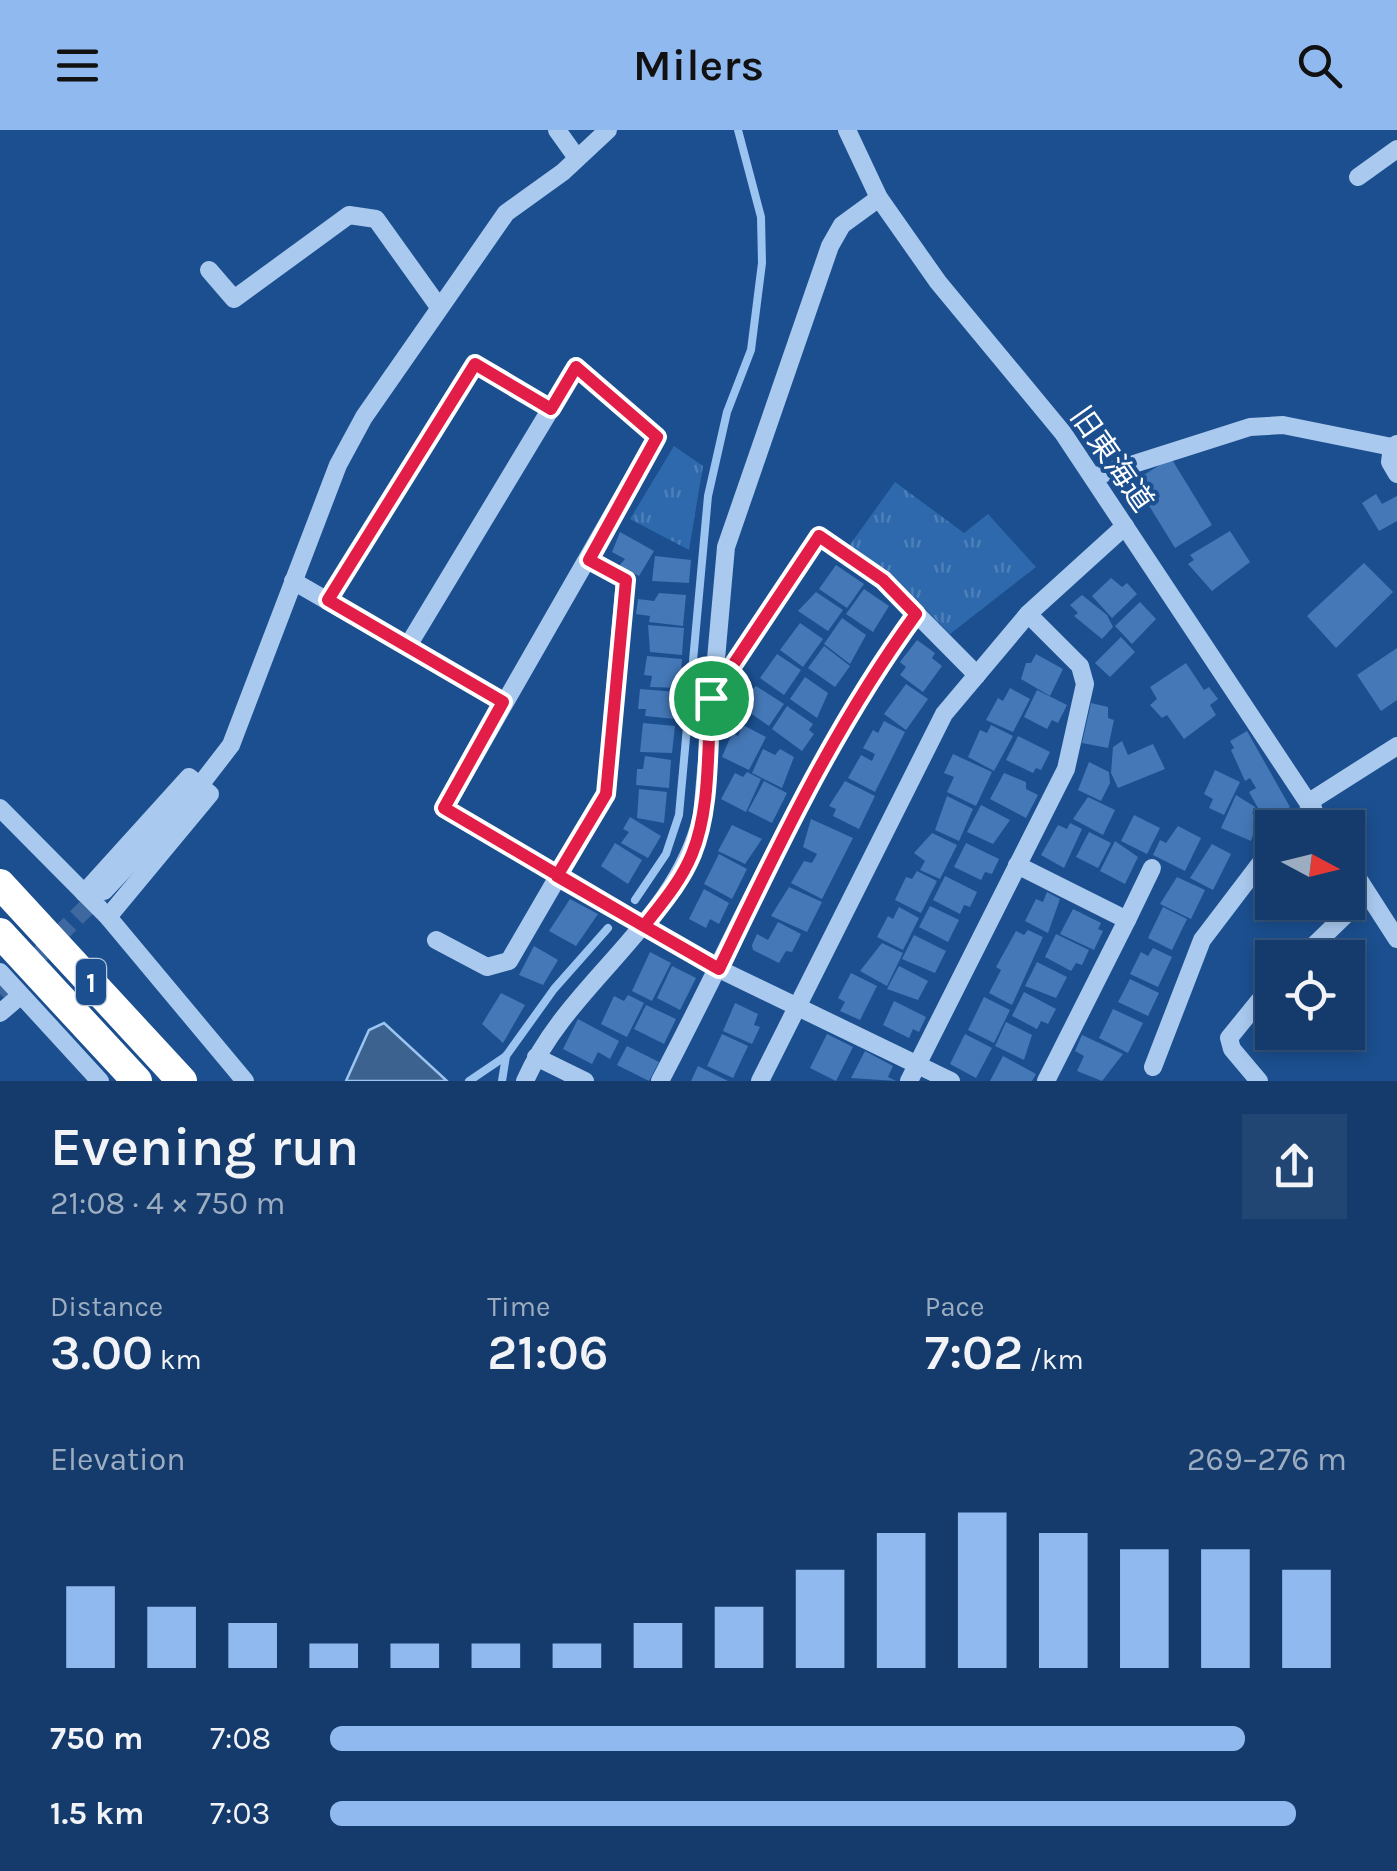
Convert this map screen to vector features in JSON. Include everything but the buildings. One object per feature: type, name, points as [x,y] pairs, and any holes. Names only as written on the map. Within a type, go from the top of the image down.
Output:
[{"type":"highway","name":"1","points":[[0,884],[182,1081]]},
{"type":"highway","name":"1","points":[[0,933],[138,1081]]},
{"type":"street","points":[[557,130],[577,158]]},
{"type":"street","points":[[104,891],[232,745],[338,465],[364,417],[506,213],[608,130]]},
{"type":"street","name":"旧東海道","points":[[846,130],[879,198],[938,282],[1063,433],[1314,810]]},
{"type":"street","points":[[1358,177],[1397,149]]},
{"type":"street","points":[[525,1081],[536,1056],[675,886],[693,852],[702,816],[726,547],[830,246],[842,225],[879,198]]},
{"type":"street","points":[[209,270],[234,299],[349,215],[376,219],[440,307]]},
{"type":"street","points":[[328,600],[475,364],[551,409]]},
{"type":"street","points":[[410,644],[576,367],[657,437],[444,808],[719,969],[798,1006],[913,1073],[951,1081]]},
{"type":"street","points":[[1092,477],[1250,427],[1283,426],[1394,446],[1390,462],[1397,474]]},
{"type":"street","points":[[760,1081],[944,714],[1028,614],[1125,526]]},
{"type":"street","points":[[711,698],[819,536],[883,580],[976,675]]},
{"type":"street","points":[[436,940],[487,966],[509,960],[606,794],[626,580],[589,560]]},
{"type":"street","points":[[293,582],[410,644],[503,702]]},
{"type":"street","points":[[660,1081],[799,803],[866,683],[916,614]]},
{"type":"street","points":[[913,1073],[1066,770],[1085,684],[1080,666],[1028,614]]},
{"type":"street","points":[[1306,810],[1397,746]]},
{"type":"street","points":[[84,893],[189,776],[200,784],[210,794],[108,917]]},
{"type":"street","points":[[0,808],[108,917],[245,1081]]},
{"type":"street","points":[[1017,865],[1127,920]]},
{"type":"street","points":[[1046,1081],[1152,868]]},
{"type":"street","points":[[1153,1067],[1202,940],[1255,870]]},
{"type":"street","points":[[1365,889],[1397,939]]},
{"type":"street","points":[[1320,940],[1368,894]]},
{"type":"street","points":[[1,974],[100,1081]]},
{"type":"street","points":[[0,1013],[20,996]]},
{"type":"street","points":[[1255,1006],[1229,1038],[1232,1049],[1259,1081]]},
{"type":"street","points":[[536,1056],[586,1081]]},
{"type":"green space","points":[[674,446],[703,466],[689,550],[630,519]]},
{"type":"green space","points":[[895,482],[964,533],[988,514],[1036,567],[950,634],[886,569],[847,549]]},
{"type":"shaded area","points":[[384,1023],[447,1081],[346,1081],[369,1030]]},
{"type":"waterway","points":[[635,900],[666,854],[679,815],[708,496],[727,412],[751,350],[762,263],[761,217],[738,130]]},
{"type":"waterway","points":[[469,1081],[506,1056],[554,989],[608,928]]},
{"type":"waterway","points":[[502,1081],[506,1056]]},
{"type":"tunnel","points":[[0,994],[103,891]]},
{"type":"route","points":[[711,698],[702,816],[693,852],[675,886],[644,926],[557,876],[444,808],[503,702],[410,644],[328,600],[475,364],[551,409],[576,367],[657,437],[589,560],[626,580],[606,794],[557,876],[719,969],[799,803],[866,683],[916,614],[883,580],[819,536],[711,698]]}]
